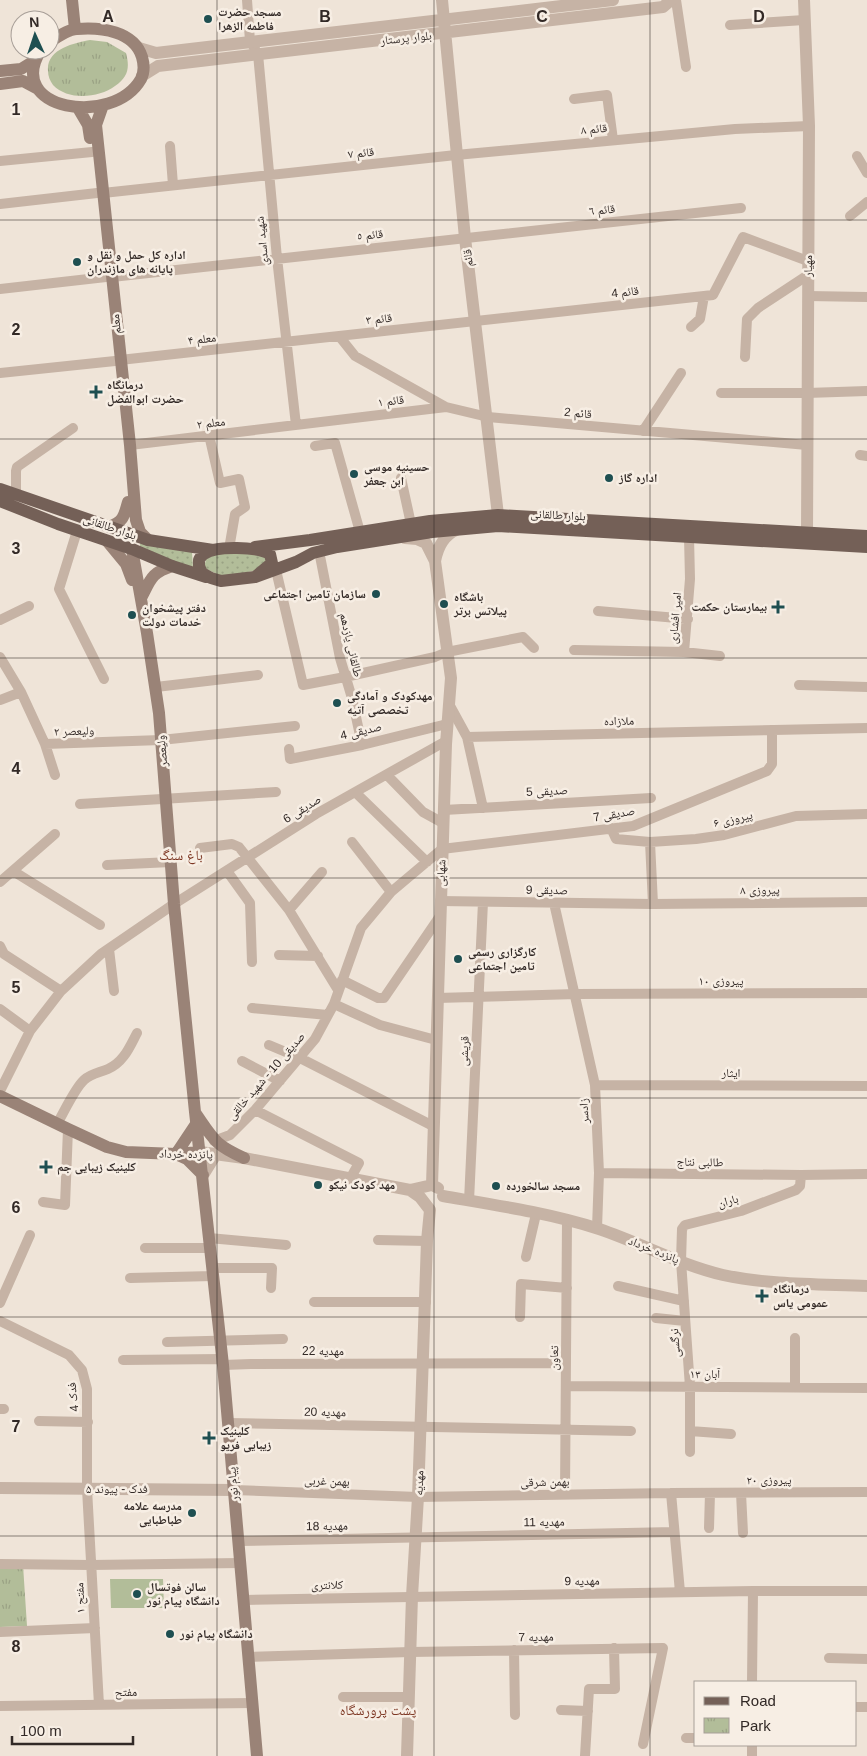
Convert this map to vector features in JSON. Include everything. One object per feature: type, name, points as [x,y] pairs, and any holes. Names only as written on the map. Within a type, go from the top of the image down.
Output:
[{"type":"main road","points":[[72,0],[75,29]]},
{"type":"main road","points":[[0,84],[23,81],[60,105],[78,108],[104,105],[124,97],[135,88],[142,76],[143,62],[139,48],[129,38],[117,32],[75,29],[60,37]]},
{"type":"main road","points":[[0,71],[21,69],[32,60]]},
{"type":"main road","points":[[37,60],[33,75],[38,89]]},
{"type":"main road","name":"معلم","points":[[104,105],[96,125],[100,193],[117,360],[129,534]]},
{"type":"main road","name":"معلم","points":[[78,108],[88,125],[100,193]]},
{"type":"main road","name":"معلم","points":[[117,360],[130,445],[137,526],[148,540]]},
{"type":"main road","name":"بلوار طالقانی","points":[[0,489],[148,540],[214,550],[252,548],[459,517],[498,515],[807,532],[862,541]]},
{"type":"main road","name":"بلوار طالقانی","points":[[0,501],[77,531],[132,549],[172,566],[221,581],[255,577],[320,551],[400,537],[498,526],[689,537],[862,541]]},
{"type":"main road","points":[[108,527],[120,522],[128,502]]},
{"type":"main road","points":[[129,534],[132,549]]},
{"type":"main road","points":[[107,541],[126,564],[141,598]]},
{"type":"main road","points":[[293,542],[285,549],[286,556],[290,560],[305,557]]},
{"type":"main road","points":[[252,548],[264,550],[273,559],[272,564],[255,577]]},
{"type":"main road","name":"ولیعصر","points":[[132,549],[156,687],[174,904],[200,1152]]},
{"type":"main road","points":[[211,578],[202,573],[198,560],[203,554],[214,550]]},
{"type":"main road","points":[[141,598],[154,574],[160,569],[172,566]]},
{"type":"main road","name":"پانزده خرداد","points":[[0,1096],[107,1147],[126,1152],[176,1154],[200,1152]]},
{"type":"main road","points":[[196,1118],[176,1154],[187,1160],[203,1175]]},
{"type":"main road","name":"ولیعصر","points":[[196,1118],[214,1141],[224,1149],[244,1158]]},
{"type":"main road","name":"پیام نور","points":[[200,1152],[223,1362],[257,1756]]},
{"type":"street","points":[[247,0],[250,41],[258,54]]},
{"type":"street","name":"قائم","points":[[442,0],[465,238],[488,417],[498,515]]},
{"type":"street","name":"بلوار پرستار","points":[[139,48],[156,53],[443,19],[521,5],[614,0]]},
{"type":"street","name":"بلوار پرستار","points":[[142,76],[158,66],[663,7],[671,0]]},
{"type":"street","points":[[676,0],[686,67]]},
{"type":"street","name":"مهیار","points":[[804,0],[809,126],[807,532]]},
{"type":"street","points":[[730,25],[804,20]]},
{"type":"street","name":"شهید اسدی","points":[[258,54],[276,258],[296,425]]},
{"type":"street","points":[[574,99],[607,95],[613,140]]},
{"type":"street","name":"قائم ٨","points":[[456,155],[735,129],[809,126]]},
{"type":"street","points":[[170,146],[173,186]]},
{"type":"street","points":[[0,161],[92,152]]},
{"type":"street","name":"قائم ٧","points":[[0,204],[456,155]]},
{"type":"street","points":[[857,156],[867,173]]},
{"type":"street","points":[[850,216],[867,202]]},
{"type":"street","name":"قائم ٦","points":[[465,238],[741,208]]},
{"type":"street","points":[[690,328],[700,319],[704,296],[713,295],[743,237],[808,261]]},
{"type":"street","name":"قائم ٥","points":[[0,290],[465,238]]},
{"type":"street","points":[[745,357],[747,319],[758,308],[808,275]]},
{"type":"street","name":"قائم 4","points":[[475,322],[704,296]]},
{"type":"street","points":[[808,296],[867,297]]},
{"type":"street","name":"قائم ٣","points":[[286,343],[475,322]]},
{"type":"street","points":[[339,336],[354,356],[446,407]]},
{"type":"street","name":"معلم ۴","points":[[0,374],[286,343]]},
{"type":"street","points":[[643,431],[681,373]]},
{"type":"street","points":[[721,393],[867,391]]},
{"type":"street","name":"قائم ١","points":[[296,425],[446,407],[488,417]]},
{"type":"street","name":"قائم 2","points":[[488,417],[807,445]]},
{"type":"street","name":"معلم ٢","points":[[130,445],[296,425]]},
{"type":"street","points":[[16,495],[17,467],[73,428]]},
{"type":"street","points":[[209,435],[220,483],[239,479],[245,507],[235,514],[229,548]]},
{"type":"street","points":[[314,446],[335,443],[360,532]]},
{"type":"street","points":[[401,478],[410,524]]},
{"type":"street","points":[[436,561],[439,549],[448,533],[460,529]]},
{"type":"street","points":[[77,531],[59,589],[104,679]]},
{"type":"street","points":[[400,537],[417,538],[426,543],[436,561]]},
{"type":"street","name":"امیر افشاری","points":[[574,650],[684,652],[690,579],[689,537]]},
{"type":"street","name":"طالقانی یازدهم","points":[[320,551],[330,612],[362,745]]},
{"type":"street","name":"شهابی","points":[[432,1185],[440,901],[450,678],[436,561]]},
{"type":"street","points":[[276,570],[303,685],[435,657],[447,652],[523,637],[534,648]]},
{"type":"street","points":[[0,620],[29,606]]},
{"type":"street","points":[[598,611],[688,619]]},
{"type":"street","points":[[684,652],[720,656]]},
{"type":"street","name":"ولیعصر ٢","points":[[0,657],[21,692],[45,744],[161,740],[295,726]]},
{"type":"street","points":[[156,687],[258,674]]},
{"type":"street","points":[[799,685],[867,687]]},
{"type":"street","points":[[0,700],[21,692]]},
{"type":"street","points":[[449,704],[467,737],[483,808]]},
{"type":"street","name":"صدیقی 4","points":[[289,749],[290,759],[362,745],[447,724]]},
{"type":"street","name":"ملازاده","points":[[467,737],[867,728]]},
{"type":"street","name":"صدیقی 7","points":[[442,849],[633,826],[767,771],[772,764],[772,730]]},
{"type":"street","name":"صدیقی 6","points":[[174,904],[316,814],[446,741]]},
{"type":"street","points":[[45,744],[54,775]]},
{"type":"street","points":[[387,774],[423,812],[443,823]]},
{"type":"street","points":[[80,804],[276,792]]},
{"type":"street","points":[[355,792],[427,862]]},
{"type":"street","name":"صدیقی 5","points":[[444,810],[651,798]]},
{"type":"street","name":"پیروزی ۶","points":[[611,828],[616,839],[650,842],[724,835],[796,816],[867,814]]},
{"type":"street","points":[[0,882],[55,834]]},
{"type":"street","points":[[352,842],[391,892]]},
{"type":"street","points":[[650,842],[652,904]]},
{"type":"street","points":[[200,848],[232,844],[239,847],[289,910],[338,990]]},
{"type":"street","name":"صدیقی 10 - شهید خالقی","points":[[214,1141],[230,1135],[255,1110],[315,1039],[334,1004],[361,928],[391,892],[442,849]]},
{"type":"street","points":[[107,865],[171,862]]},
{"type":"street","points":[[13,871],[100,925]]},
{"type":"street","points":[[227,871],[250,903],[252,962]]},
{"type":"street","points":[[289,910],[322,872]]},
{"type":"street","name":"صدیقی 9","points":[[440,901],[652,904]]},
{"type":"street","name":"قریشی","points":[[469,1201],[483,902]]},
{"type":"street","name":"پیروزی ٨","points":[[652,904],[867,902]]},
{"type":"street","name":"زادسر","points":[[554,903],[595,1085],[599,1173],[597,1228]]},
{"type":"street","points":[[0,1091],[30,1031],[61,991],[109,949],[174,904]]},
{"type":"street","points":[[342,980],[378,998],[384,998],[440,916]]},
{"type":"street","points":[[0,946],[4,954],[61,991]]},
{"type":"street","points":[[109,949],[114,991]]},
{"type":"street","points":[[279,955],[318,956]]},
{"type":"street","name":"پیروزی ١٠","points":[[437,998],[576,994],[867,993]]},
{"type":"street","points":[[334,1004],[380,1025],[436,1040]]},
{"type":"street","points":[[252,1008],[328,1015]]},
{"type":"street","points":[[0,1009],[30,1031]]},
{"type":"street","points":[[43,1202],[65,1204],[63,1126],[82,1081],[93,1073],[117,1064],[127,1052],[137,1033]]},
{"type":"street","points":[[269,1044],[434,1126]]},
{"type":"street","points":[[242,1061],[280,1081]]},
{"type":"street","name":"ایثار","points":[[595,1085],[867,1086]]},
{"type":"street","points":[[255,1110],[359,1163],[350,1179]]},
{"type":"street","name":"پانزده خرداد","points":[[200,1152],[244,1158],[410,1190],[432,1185]]},
{"type":"street","points":[[203,1175],[216,1154]]},
{"type":"street","name":"طالبی نتاج","points":[[599,1173],[867,1174]]},
{"type":"street","name":"باران","points":[[681,1261],[682,1229],[685,1225],[741,1210],[796,1190],[800,1186],[801,1175]]},
{"type":"street","points":[[410,1190],[423,1200],[430,1210],[441,1201],[443,1196],[440,1190],[432,1185]]},
{"type":"street","name":"پانزده خرداد","points":[[443,1196],[597,1228],[681,1261],[722,1274],[759,1281],[867,1286]]},
{"type":"street","name":"مهدیه","points":[[405,1756],[418,1497],[427,1241],[430,1210]]},
{"type":"street","points":[[526,1257],[536,1214]]},
{"type":"street","name":"تعاون","points":[[565,1494],[567,1221]]},
{"type":"street","points":[[0,1303],[30,1235]]},
{"type":"street","points":[[378,1240],[427,1241]]},
{"type":"street","points":[[145,1248],[210,1243],[286,1245]]},
{"type":"street","name":"نرگسی","points":[[681,1261],[690,1387],[690,1452]]},
{"type":"street","points":[[130,1278],[272,1268],[271,1288]]},
{"type":"street","points":[[520,1317],[521,1284],[567,1288]]},
{"type":"street","points":[[618,1286],[684,1300]]},
{"type":"street","points":[[314,1302],[426,1302]]},
{"type":"street","points":[[656,1318],[686,1321]]},
{"type":"street","name":"فدک 4","points":[[0,1321],[69,1355],[82,1370],[87,1389],[87,1489]]},
{"type":"street","points":[[795,1338],[795,1387]]},
{"type":"street","points":[[167,1342],[283,1339]]},
{"type":"street","name":"مهدیه 22","points":[[123,1360],[251,1364],[566,1363]]},
{"type":"street","name":"۱۳ آبان","points":[[566,1386],[867,1388]]},
{"type":"street","points":[[39,1421],[88,1422]]},
{"type":"street","name":"مهدیه 20","points":[[228,1423],[631,1431]]},
{"type":"street","points":[[690,1431],[731,1434]]},
{"type":"street","name":"فدک - پیوند ۵","points":[[0,1488],[234,1490]]},
{"type":"street","name":"مفتح ۱","points":[[87,1489],[99,1705]]},
{"type":"street","name":"بهمن غربی","points":[[234,1490],[418,1497]]},
{"type":"street","points":[[741,1492],[742,1533]]},
{"type":"street","name":"پیروزی ٢٠","points":[[671,1493],[867,1492]]},
{"type":"street","points":[[671,1493],[680,1592]]},
{"type":"street","name":"بهمن شرقی","points":[[418,1497],[671,1493]]},
{"type":"street","points":[[709,1528],[710,1493]]},
{"type":"street","name":"مهدیه 11","points":[[416,1536],[674,1532]]},
{"type":"street","name":"مهدیه 18","points":[[238,1541],[416,1536]]},
{"type":"street","points":[[0,1564],[240,1563]]},
{"type":"street","points":[[752,1681],[753,1590]]},
{"type":"street","name":"مهدیه 9","points":[[412,1596],[753,1590],[867,1591]]},
{"type":"street","name":"کلانتری","points":[[243,1600],[412,1596]]},
{"type":"street","points":[[0,1632],[94,1628]]},
{"type":"street","points":[[585,1756],[589,1689],[615,1688],[614,1648]]},
{"type":"street","name":"مهدیه 7","points":[[248,1657],[663,1648],[643,1744]]},
{"type":"street","points":[[514,1650],[515,1715]]},
{"type":"street","points":[[829,1658],[867,1659]]},
{"type":"street","points":[[343,1697],[408,1697]]},
{"type":"street","name":"مفتح","points":[[0,1706],[252,1703]]},
{"type":"street","points":[[561,1710],[588,1711]]},
{"type":"green space","points":[[90,40],[107,42],[126,53],[128,68],[123,79],[108,90],[92,95],[75,96],[59,90],[53,85],[49,77],[50,60],[60,60],[60,49]]},
{"type":"green space","points":[[144,543],[192,551],[193,569],[140,547],[140,544]]},
{"type":"green space","points":[[235,551],[266,556],[268,563],[262,569],[224,577],[204,568],[207,555]]},
{"type":"green space","points":[[23,1565],[27,1626],[0,1627],[0,1566]]},
{"type":"green space","name":"سالن فوتسال دانشگاه پیام نور","points":[[110,1579],[163,1579],[164,1608],[111,1608]]},
{"type":"place","name":"مسجد حضرت فاطمه الزهرا","points":[[208,19]]},
{"type":"place","name":"اداره کل حمل و نقل و پایانه های مازندران","points":[[77,262]]},
{"type":"place","name":"درمانگاه حضرت ابوالفضل","points":[[96,392]]},
{"type":"place","name":"حسینیه موسی ابن جعفر","points":[[354,474]]},
{"type":"place","name":"اداره گاز","points":[[609,478]]},
{"type":"place","name":"سازمان تامین اجتماعی","points":[[376,594]]},
{"type":"place","name":"باشگاه پیلاتس برتر","points":[[444,604]]},
{"type":"place","name":"بیمارستان حکمت","points":[[778,607]]},
{"type":"place","name":"دفتر پیشخوان خدمات دولت","points":[[132,615]]},
{"type":"place","name":"مهدکودک و آمادگی تخصصی آتیه","points":[[337,703]]},
{"type":"place","name":"کارگزاری رسمی تامین اجتماعی","points":[[458,959]]},
{"type":"place","name":"کلینیک زیبایی جم","points":[[46,1167]]},
{"type":"place","name":"مهد کودک نیکو","points":[[318,1185]]},
{"type":"place","name":"مسجد سالخورده","points":[[496,1186]]},
{"type":"place","name":"درمانگاه عمومی یاس","points":[[762,1296]]},
{"type":"place","name":"کلینیک زیبایی فریو","points":[[209,1438]]},
{"type":"place","name":"مدرسه علامه طباطبایی","points":[[192,1513]]},
{"type":"place","name":"سالن فوتسال دانشگاه پیام نور","points":[[137,1594]]},
{"type":"place","name":"دانشگاه پیام نور","points":[[170,1634]]},
{"type":"district","name":"باغ سنگ","points":[[181,855]]},
{"type":"district","name":"پشت پرورشگاه","points":[[378,1710]]}]
